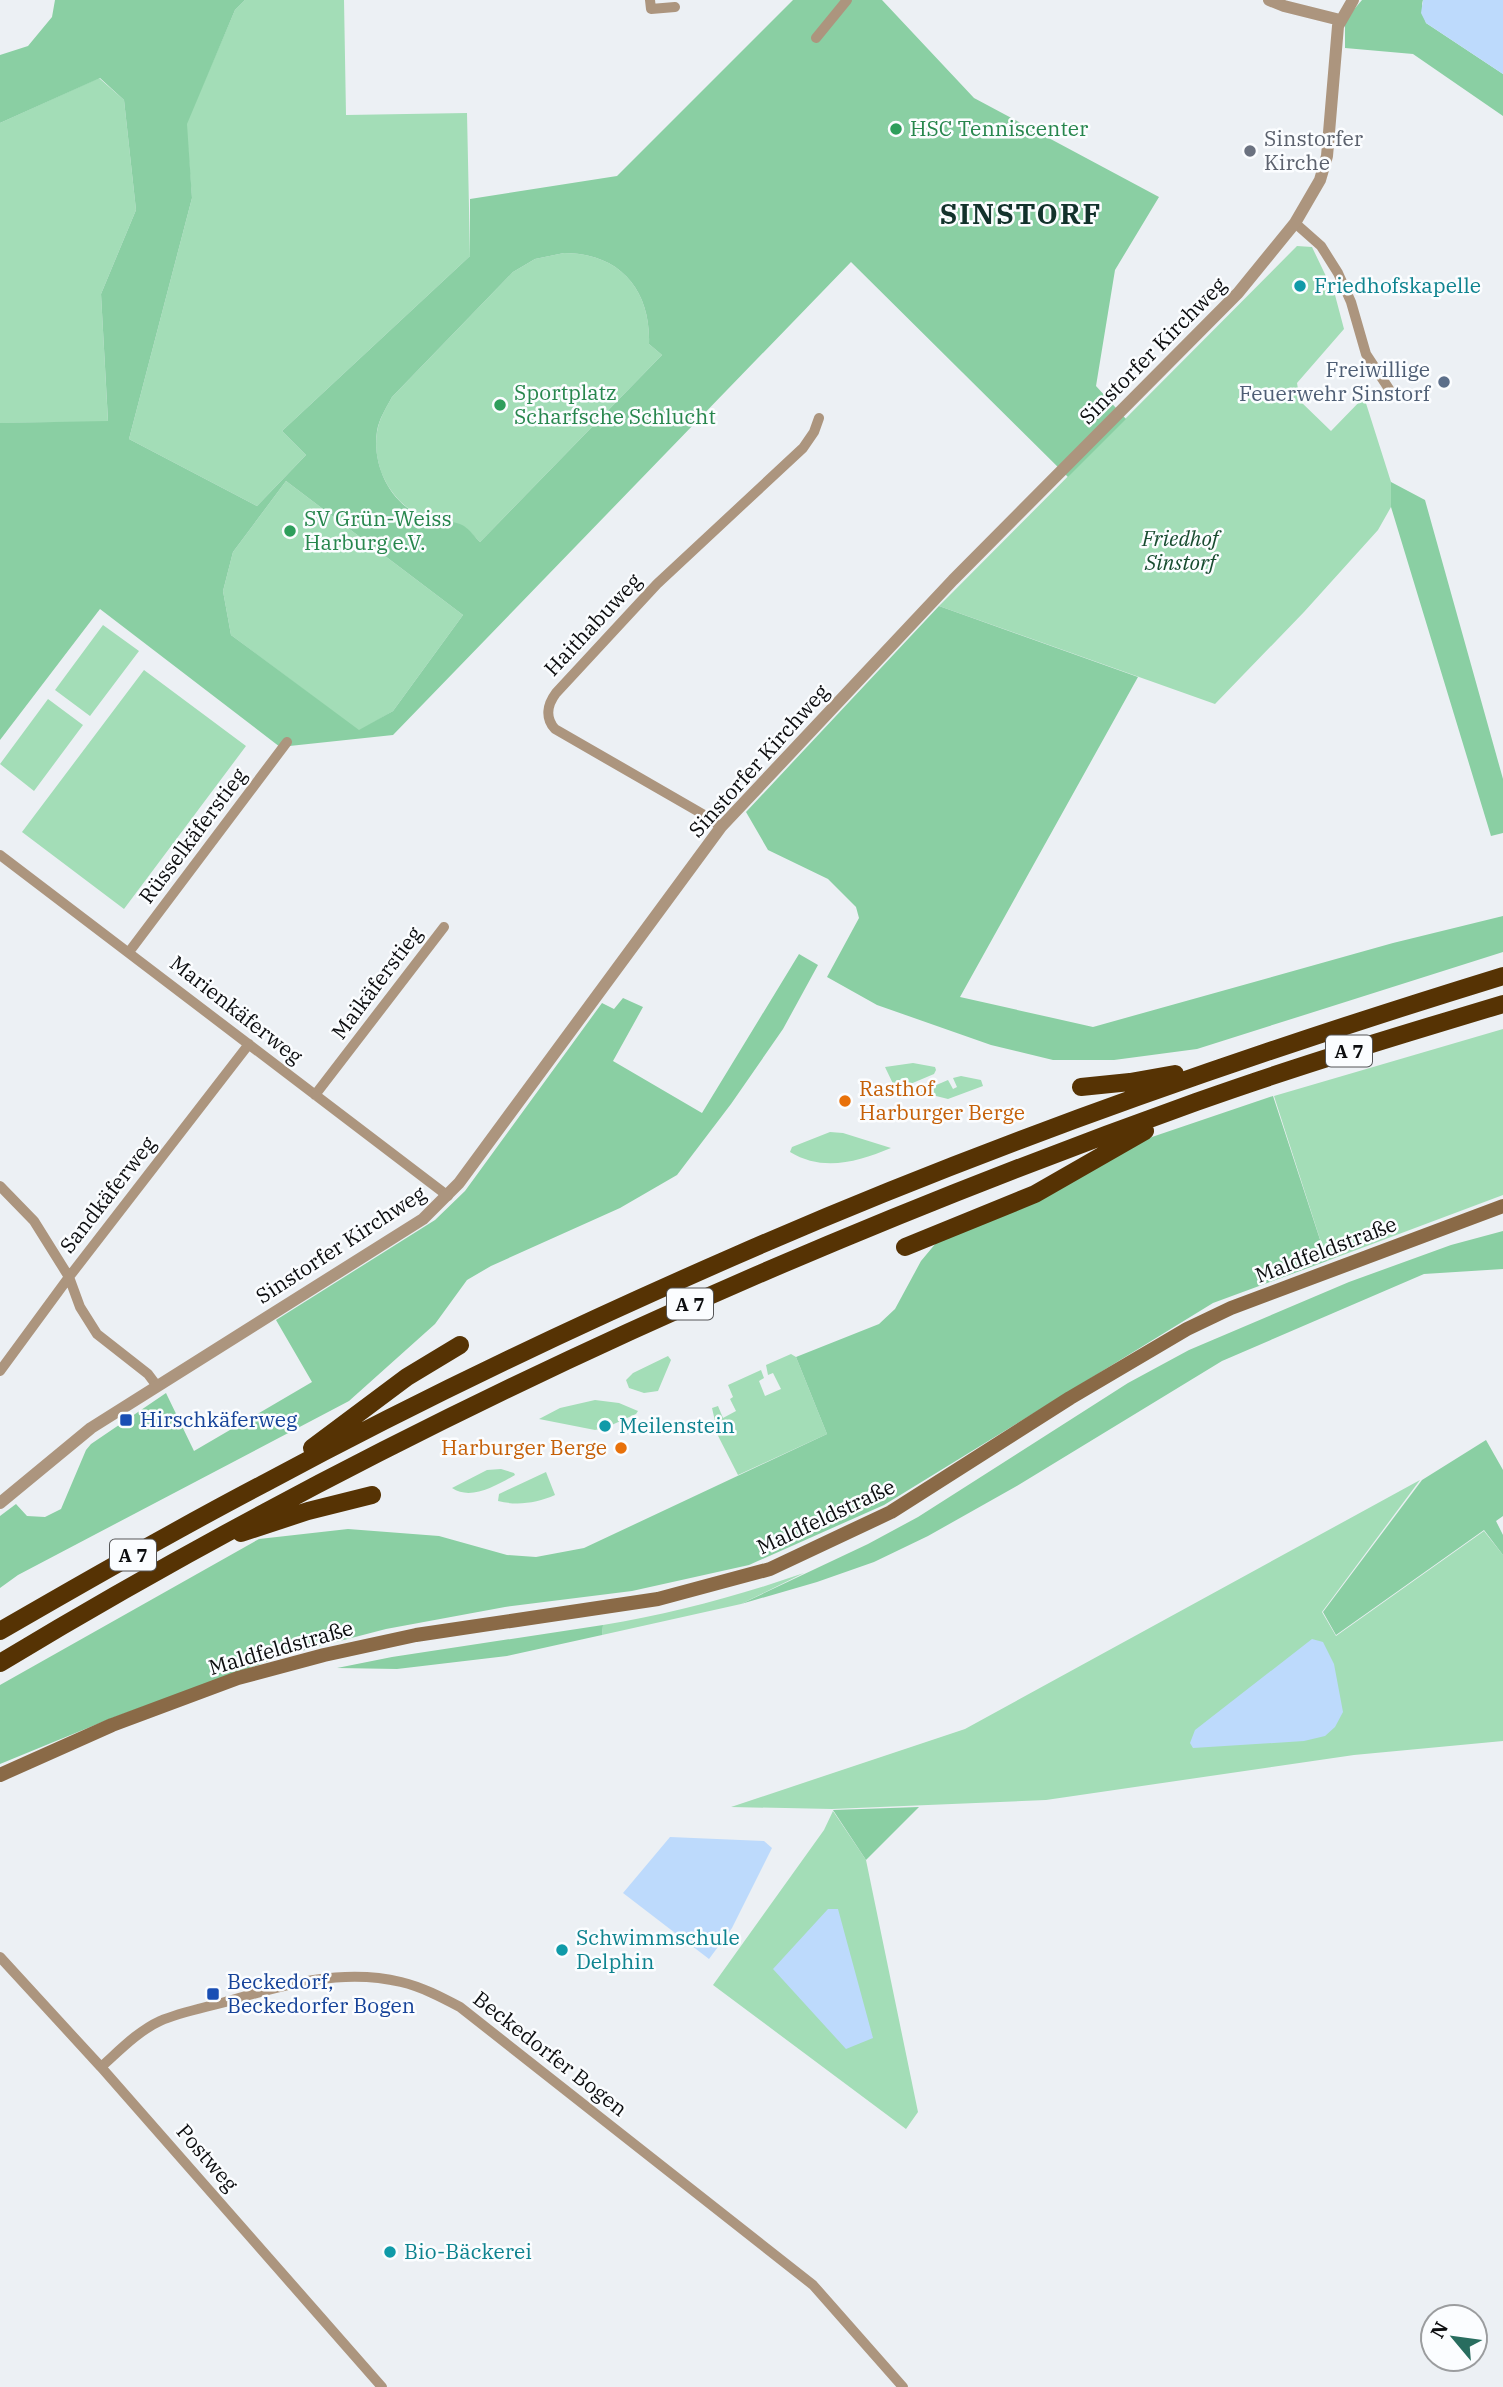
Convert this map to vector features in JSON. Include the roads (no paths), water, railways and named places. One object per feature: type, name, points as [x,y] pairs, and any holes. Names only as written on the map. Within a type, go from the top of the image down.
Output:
[{"type":"highway","name":"A 7","points":[[0,1631],[267,1481],[552,1339],[736,1255],[904,1185],[1223,1065],[1503,976]]},
{"type":"highway","name":"A 7","points":[[0,1663],[201,1546],[416,1433],[635,1328],[894,1216],[1197,1102],[1503,1004]]},
{"type":"highway","points":[[1081,1087],[1130,1082],[1223,1065]]},
{"type":"highway","points":[[905,1247],[1035,1194],[1197,1102]]},
{"type":"highway","points":[[267,1481],[407,1377],[460,1345]]},
{"type":"highway","points":[[201,1546],[301,1513],[372,1495]]},
{"type":"main road","name":"Maldfeldstraße","points":[[0,1775],[137,1716],[238,1678],[324,1654],[416,1635],[657,1599],[770,1569],[891,1512],[1070,1398],[1187,1329],[1243,1304],[1503,1206]]},
{"type":"street","points":[[650,0],[650,9],[675,7]]},
{"type":"street","points":[[816,38],[847,0]]},
{"type":"street","points":[[1269,0],[1340,20]]},
{"type":"street","name":"Sinstorfer Kirchweg","points":[[0,1503],[72,1442],[423,1219],[448,1196],[720,827],[953,580],[1262,267],[1295,223],[1320,180],[1327,156],[1340,20],[1353,0]]},
{"type":"street","points":[[1295,223],[1321,246],[1338,273],[1351,302],[1366,354],[1389,389]]},
{"type":"street","name":"Haithabuweg","points":[[720,827],[706,816],[559,732],[550,723],[548,709],[553,697],[636,606],[803,448],[814,432],[819,418]]},
{"type":"street","name":"Rüsselkäferstieg","points":[[129,952],[288,743]]},
{"type":"street","name":"Marienkäferweg","points":[[0,855],[448,1196]]},
{"type":"street","name":"Maikäferstieg","points":[[316,1096],[444,927]]},
{"type":"street","name":"Sandkäferweg","points":[[0,1371],[248,1044]]},
{"type":"street","points":[[0,1186],[34,1221],[69,1277],[80,1307],[97,1334],[149,1374],[157,1387]]},
{"type":"street","name":"Postweg","points":[[0,1957],[101,2067],[382,2387]]},
{"type":"street","name":"Beckedorfer Bogen","points":[[101,2067],[136,2037],[160,2021],[314,1978],[367,1977],[400,1982],[432,1993],[460,2007],[813,2285],[904,2387]]},
{"type":"water","points":[[1423,0],[1503,0],[1503,74],[1426,23],[1421,13]]},
{"type":"water","points":[[1312,1639],[1323,1642],[1334,1664],[1343,1712],[1335,1727],[1325,1736],[1304,1741],[1193,1748],[1190,1743],[1195,1730]]},
{"type":"water","points":[[670,1837],[764,1841],[772,1848],[732,1928],[709,1959],[623,1893]]},
{"type":"water","points":[[828,1909],[838,1909],[873,2038],[846,2049],[773,1969]]},
{"type":"place","name":"HSC Tenniscenter","points":[[896,129]]},
{"type":"place","name":"Sinstorfer Kirche","points":[[1250,151]]},
{"type":"place","name":"Friedhofskapelle","points":[[1300,286]]},
{"type":"place","name":"Freiwillige Feuerwehr Sinstorf","points":[[1444,382]]},
{"type":"place","name":"Sportplatz Scharfsche Schlucht","points":[[500,405]]},
{"type":"place","name":"SV Grün-Weiss Harburg e.V.","points":[[290,531]]},
{"type":"place","name":"Rasthof Harburger Berge","points":[[845,1101]]},
{"type":"place","name":"Hirschkäferweg","points":[[126,1420]]},
{"type":"place","name":"Meilenstein","points":[[605,1426]]},
{"type":"place","name":"Harburger Berge","points":[[621,1448]]},
{"type":"place","name":"Schwimmschule Delphin","points":[[562,1950]]},
{"type":"place","name":"Beckedorf, Beckedorfer Bogen","points":[[213,1994]]},
{"type":"place","name":"Bio-Bäckerei","points":[[390,2252]]},
{"type":"district","name":"SINSTORF","points":[[1021,214]]},
{"type":"park label","name":"Friedhof Sinstorf","points":[[1180,551]]}]
